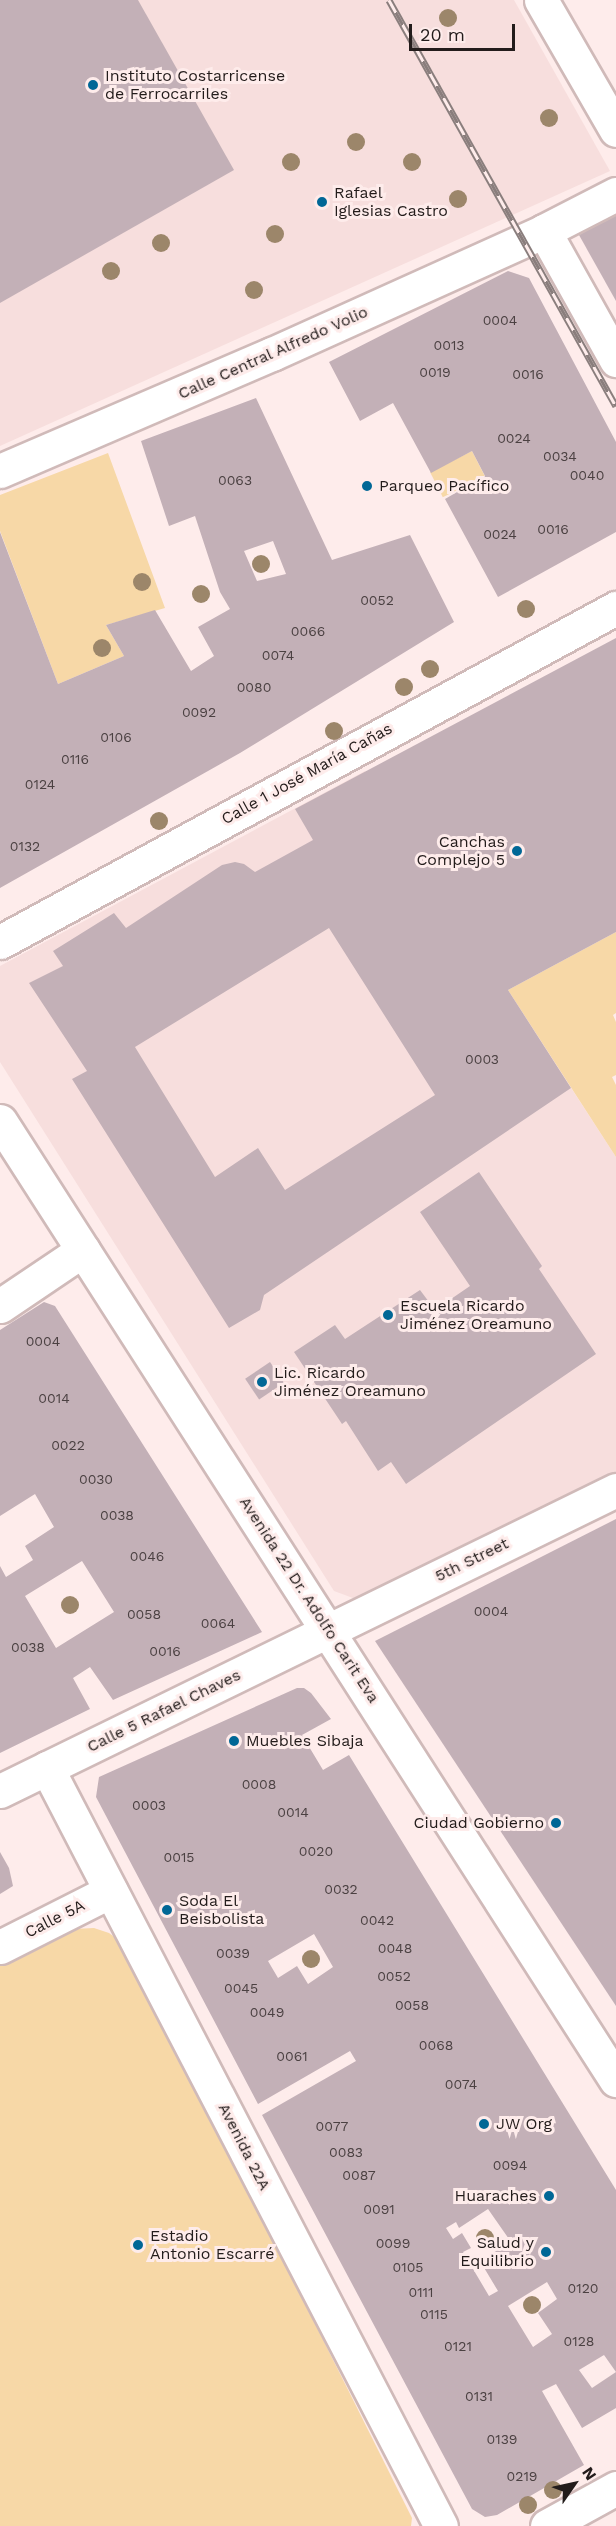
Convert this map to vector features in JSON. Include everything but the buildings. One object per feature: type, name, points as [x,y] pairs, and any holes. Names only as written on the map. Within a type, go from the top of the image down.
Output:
[{"type":"street","points":[[542,0],[616,130]]},
{"type":"street","name":"Calle Central Alfredo Volio","points":[[0,471],[272,354],[544,231],[616,194]]},
{"type":"street","points":[[544,231],[616,360]]},
{"type":"street","name":"Calle 1 José María Cañas","points":[[0,942],[488,675],[616,608]]},
{"type":"street","name":"Avenida 22 Dr. Adolfo Carit Eva","points":[[0,1121],[616,2080]]},
{"type":"street","points":[[0,1306],[83,1250]]},
{"type":"street","name":"5th Street","points":[[329,1630],[616,1490]]},
{"type":"street","name":"Calle 5 Rafael Chaves","points":[[0,1791],[329,1630]]},
{"type":"street","name":"Avenida 22A","points":[[46,1768],[441,2526]]},
{"type":"street","name":"Calle 5A","points":[[0,1947],[111,1891]]},
{"type":"street","points":[[546,2526],[616,2488]]},
{"type":"shaded area","points":[[0,0],[514,0],[610,171],[0,446]]},
{"type":"shaded area","points":[[472,451],[485,476],[443,497],[430,472]]},
{"type":"shaded area","points":[[108,453],[165,608],[106,625],[124,656],[58,684],[0,531],[0,495]]},
{"type":"shaded area","name":"Escuela Ricardo Jiménez Oreamuno","points":[[365,771],[616,1157],[616,1473],[361,1601],[334,1591],[0,1062],[0,966]]},
{"type":"shaded area","points":[[616,932],[616,1013],[613,1015],[616,1022],[616,1075],[612,1077],[616,1085],[616,1157],[508,990]]},
{"type":"shaded area","name":"Estadio Antonio Escarré","points":[[94,1928],[109,1933],[120,1941],[140,1973],[412,2518],[411,2526],[0,2526],[0,1966],[74,1929]]},
{"type":"railway","points":[[389,0],[616,406]]},
{"type":"place","name":"Instituto Costarricense de Ferrocarriles","points":[[93,85]]},
{"type":"place","name":"Rafael Iglesias Castro","points":[[322,202]]},
{"type":"place","name":"Parqueo Pacífico","points":[[367,486]]},
{"type":"place","name":"Canchas Complejo 5","points":[[517,851]]},
{"type":"place","name":"Escuela Ricardo Jiménez Oreamuno","points":[[388,1315]]},
{"type":"place","name":"Lic. Ricardo Jiménez Oreamuno","points":[[262,1382]]},
{"type":"place","name":"Muebles Sibaja","points":[[234,1741]]},
{"type":"place","name":"Ciudad Gobierno","points":[[556,1823]]},
{"type":"place","name":"Soda El Beisbolista","points":[[167,1910]]},
{"type":"place","name":"JW Org","points":[[484,2124]]},
{"type":"place","name":"Huaraches","points":[[549,2196]]},
{"type":"place","name":"Estadio Antonio Escarré","points":[[138,2245]]},
{"type":"place","name":"Salud y Equilibrio","points":[[546,2252]]}]
